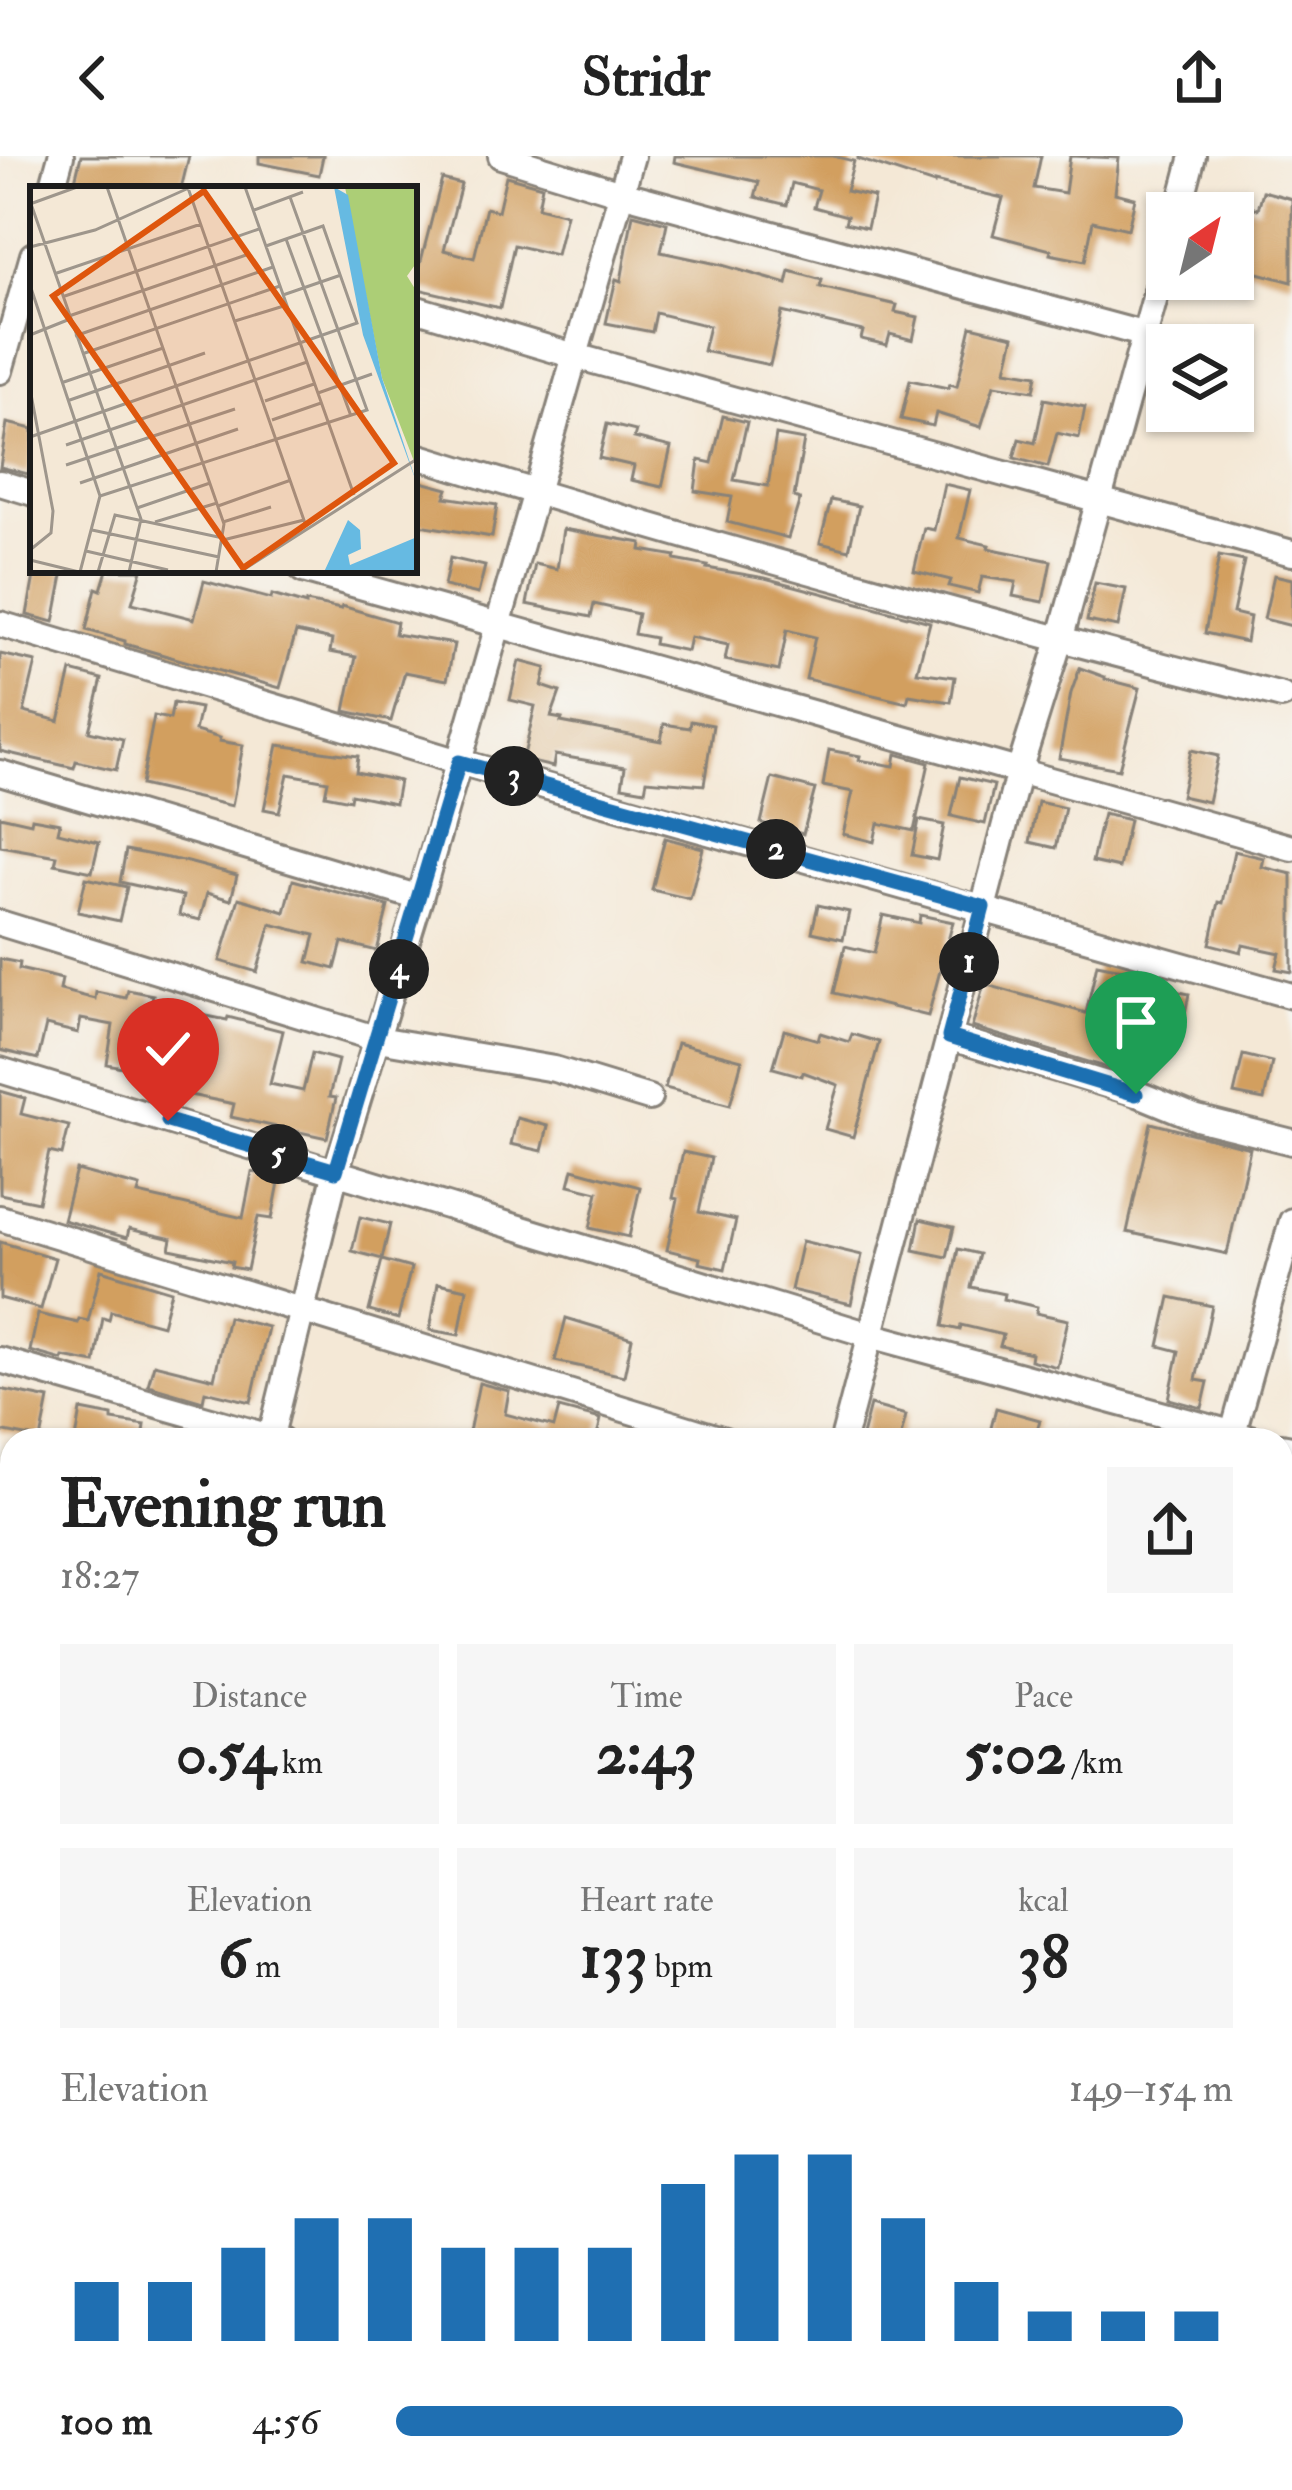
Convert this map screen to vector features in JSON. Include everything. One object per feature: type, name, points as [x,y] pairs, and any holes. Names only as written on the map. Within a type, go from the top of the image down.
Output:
[{"type":"street","points":[[53,186],[61,156]]},
{"type":"street","points":[[501,156],[1146,334],[1019,771],[846,1428]]},
{"type":"street","points":[[276,1428],[336,1171],[420,898],[632,156]]},
{"type":"street","points":[[1184,192],[1193,156]]},
{"type":"street","points":[[1,362],[22,333],[30,276]]},
{"type":"street","points":[[417,309],[1292,553]]},
{"type":"street","points":[[417,456],[1060,640],[1282,696]]},
{"type":"street","points":[[0,483],[30,492]]},
{"type":"street","points":[[313,573],[1292,848]]},
{"type":"street","points":[[0,624],[459,762],[1292,996]]},
{"type":"street","points":[[0,773],[420,898]]},
{"type":"street","points":[[0,923],[378,1039],[554,1069],[649,1098]]},
{"type":"street","points":[[949,1037],[1136,1094],[1197,1118],[1292,1142]]},
{"type":"street","points":[[0,1070],[871,1335],[1204,1428]]},
{"type":"street","points":[[0,1217],[685,1428]]},
{"type":"street","points":[[1242,1428],[1292,1221]]},
{"type":"street","points":[[0,1360],[236,1428]]},
{"type":"building","points":[[81,156],[189,156],[182,186],[74,186]]},
{"type":"building","points":[[259,156],[323,156],[319,175],[259,163]]},
{"type":"building","points":[[675,156],[833,156],[854,161],[846,191],[874,197],[867,228],[845,223],[847,216],[814,207],[819,190],[792,183],[787,205],[755,197],[759,182],[674,162]]},
{"type":"building","points":[[858,156],[1041,156],[1034,188],[1065,193],[1070,156],[1119,158],[1115,193],[1135,198],[1128,229],[1093,221],[1085,261],[993,235],[1003,198],[934,184]]},
{"type":"building","points":[[506,176],[542,186],[538,207],[566,214],[556,255],[514,245],[500,308],[417,289],[442,179],[461,184],[444,250],[474,258],[486,208],[498,211]]},
{"type":"building","points":[[1263,191],[1292,199],[1292,282],[1254,272],[1254,208],[1258,209]]},
{"type":"building","points":[[633,214],[667,223],[661,252],[787,284],[790,271],[822,280],[820,287],[897,305],[895,312],[918,317],[913,340],[890,334],[887,345],[861,339],[863,331],[782,312],[770,365],[703,351],[709,326],[656,313],[652,332],[606,323],[616,279],[621,281]]},
{"type":"building","points":[[971,326],[1014,336],[1006,370],[1037,375],[1034,391],[994,385],[981,427],[936,413],[933,426],[901,419],[910,380],[957,386]]},
{"type":"building","points":[[1044,399],[1085,407],[1079,438],[1057,433],[1048,467],[1014,458],[1019,439],[1035,443]]},
{"type":"building","points":[[723,416],[747,422],[734,480],[768,486],[776,435],[804,440],[794,497],[800,499],[788,538],[727,522],[732,497],[695,491],[699,460],[712,463]]},
{"type":"building","points":[[7,423],[30,428],[28,474],[0,467]]},
{"type":"building","points":[[607,424],[636,431],[634,438],[671,447],[662,487],[631,480],[634,466],[599,458]]},
{"type":"building","points":[[417,481],[448,489],[445,497],[497,505],[492,537],[417,524]]},
{"type":"building","points":[[944,484],[970,490],[959,538],[1051,561],[1043,602],[1013,596],[1016,582],[982,577],[978,593],[914,571],[924,528],[934,530]]},
{"type":"building","points":[[831,500],[859,506],[849,550],[820,543]]},
{"type":"building","points":[[563,529],[642,543],[641,550],[676,556],[675,560],[765,578],[930,622],[917,672],[955,677],[951,702],[909,695],[907,703],[806,679],[815,637],[787,630],[779,671],[725,660],[728,645],[690,637],[687,651],[654,644],[655,638],[634,634],[638,614],[594,604],[591,617],[527,604],[535,564],[557,569]]},
{"type":"building","points":[[1219,556],[1244,561],[1233,613],[1250,617],[1246,642],[1205,633]]},
{"type":"building","points":[[450,558],[485,566],[478,594],[444,586]]},
{"type":"building","points":[[34,573],[63,573],[54,622],[27,615]]},
{"type":"building","points":[[106,573],[141,573],[132,603],[194,619],[204,581],[271,599],[272,595],[306,605],[342,606],[397,622],[395,634],[454,644],[447,680],[405,672],[391,721],[345,711],[356,657],[330,652],[332,640],[296,632],[280,688],[86,630],[96,588],[101,590]]},
{"type":"building","points":[[1274,575],[1292,579],[1292,626],[1264,619]]},
{"type":"building","points":[[1095,583],[1126,589],[1118,627],[1087,621]]},
{"type":"building","points":[[0,654],[36,662],[24,712],[59,721],[71,671],[102,679],[89,731],[123,739],[116,770],[76,761],[74,768],[0,751]]},
{"type":"building","points":[[519,661],[546,668],[542,686],[560,692],[551,717],[561,722],[661,741],[664,724],[713,725],[704,785],[647,780],[645,790],[622,786],[625,767],[555,755],[553,767],[523,760],[535,706],[510,700]]},
{"type":"building","points":[[1080,668],[1140,688],[1119,769],[1059,758]]},
{"type":"building","points":[[173,703],[200,708],[195,731],[243,745],[232,806],[141,785],[154,716],[170,719]]},
{"type":"building","points":[[278,745],[358,756],[356,772],[399,781],[395,803],[351,794],[350,800],[325,795],[328,781],[288,774],[279,812],[264,809]]},
{"type":"building","points":[[829,750],[894,766],[896,754],[929,763],[914,831],[878,823],[874,842],[843,834],[853,792],[823,786]]},
{"type":"building","points":[[1191,750],[1218,756],[1208,802],[1181,796]]},
{"type":"building","points":[[960,777],[994,785],[985,824],[951,816]]},
{"type":"building","points":[[772,778],[815,789],[803,834],[761,823]]},
{"type":"building","points":[[1038,802],[1065,808],[1056,848],[1030,842]]},
{"type":"building","points":[[1103,814],[1129,820],[1119,868],[1092,862]]},
{"type":"building","points":[[0,816],[60,823],[58,832],[99,842],[92,872],[55,864],[57,856],[0,846]]},
{"type":"building","points":[[919,820],[944,825],[937,860],[912,855]]},
{"type":"building","points":[[665,838],[703,848],[690,899],[652,890]]},
{"type":"building","points":[[126,850],[237,875],[231,900],[207,893],[200,920],[179,915],[183,896],[120,882]]},
{"type":"building","points":[[1234,851],[1264,858],[1262,867],[1292,874],[1292,972],[1276,969],[1280,953],[1243,945],[1241,952],[1210,944]]},
{"type":"building","points":[[86,878],[127,887],[119,921],[78,912]]},
{"type":"building","points":[[293,880],[388,906],[377,951],[342,942],[335,969],[308,962],[315,935],[271,924],[257,972],[220,961],[239,898],[285,912]]},
{"type":"building","points":[[818,905],[849,912],[843,939],[812,932]]},
{"type":"building","points":[[883,915],[919,923],[920,915],[953,922],[928,1016],[834,993],[845,946],[874,953]]},
{"type":"building","points":[[0,959],[20,963],[19,969],[62,979],[60,990],[95,999],[96,992],[126,998],[128,990],[153,995],[149,1049],[183,1055],[192,1013],[283,1031],[270,1084],[303,1091],[312,1053],[338,1060],[329,1097],[336,1098],[327,1138],[231,1117],[234,1104],[190,1095],[193,1081],[107,1064],[113,1025],[81,1019],[78,1033],[46,1025],[38,1059],[0,1050]]},
{"type":"building","points":[[1097,964],[1122,969],[1121,975],[1151,982],[1151,986],[1189,994],[1181,1033],[1146,1025],[1132,1075],[972,1027],[984,984],[1086,1013]]},
{"type":"building","points":[[784,1030],[818,1040],[820,1033],[849,1042],[852,1034],[879,1042],[853,1137],[825,1129],[838,1085],[803,1072],[802,1076],[773,1068]]},
{"type":"building","points":[[677,1043],[742,1060],[730,1105],[665,1088]]},
{"type":"building","points":[[1243,1055],[1272,1062],[1264,1100],[1234,1094]]},
{"type":"building","points":[[0,1091],[25,1098],[21,1114],[69,1126],[62,1155],[49,1152],[38,1202],[0,1194]]},
{"type":"building","points":[[517,1118],[548,1126],[542,1151],[511,1144]]},
{"type":"building","points":[[1151,1123],[1250,1148],[1227,1254],[1127,1232]]},
{"type":"building","points":[[683,1152],[711,1158],[699,1212],[736,1220],[725,1269],[667,1250]]},
{"type":"building","points":[[573,1169],[640,1187],[629,1237],[590,1228],[598,1192],[569,1185]]},
{"type":"building","points":[[76,1170],[140,1187],[138,1194],[243,1218],[252,1172],[280,1177],[272,1219],[258,1217],[247,1270],[231,1267],[232,1262],[170,1249],[172,1239],[129,1229],[127,1238],[63,1220]]},
{"type":"building","points":[[360,1217],[390,1224],[382,1259],[352,1251]]},
{"type":"building","points":[[920,1219],[954,1227],[947,1257],[914,1250]]},
{"type":"building","points":[[802,1241],[862,1255],[851,1304],[791,1290]]},
{"type":"building","points":[[0,1242],[55,1258],[41,1309],[0,1298]]},
{"type":"building","points":[[958,1249],[979,1254],[971,1287],[1004,1294],[1003,1299],[1037,1307],[1036,1313],[1068,1320],[1057,1367],[1030,1360],[1031,1353],[1000,1346],[1003,1335],[961,1325],[960,1330],[943,1326]]},
{"type":"building","points":[[382,1260],[411,1268],[398,1319],[369,1311]]},
{"type":"building","points":[[101,1270],[171,1291],[162,1325],[111,1311],[109,1320],[103,1318],[95,1363],[30,1351],[38,1314],[88,1321]]},
{"type":"building","points":[[438,1283],[467,1289],[459,1335],[430,1330]]},
{"type":"building","points":[[1170,1297],[1212,1306],[1196,1380],[1208,1382],[1202,1408],[1169,1399],[1179,1351],[1159,1346]]},
{"type":"building","points":[[228,1317],[268,1327],[251,1402],[205,1391],[203,1401],[148,1385],[154,1364],[214,1379]]},
{"type":"building","points":[[566,1318],[632,1338],[624,1376],[555,1361]]},
{"type":"building","points":[[479,1383],[509,1391],[505,1414],[554,1427],[559,1408],[601,1419],[599,1428],[470,1428]]},
{"type":"building","points":[[0,1389],[49,1399],[43,1428],[0,1428]]},
{"type":"building","points":[[870,1405],[906,1415],[903,1428],[864,1428]]},
{"type":"building","points":[[996,1408],[1040,1420],[1038,1428],[991,1428]]},
{"type":"building","points":[[81,1410],[145,1425],[145,1428],[78,1428]]},
{"type":"route","points":[[168,1121],[336,1171],[459,762],[983,907],[949,1037],[1136,1094]]}]
